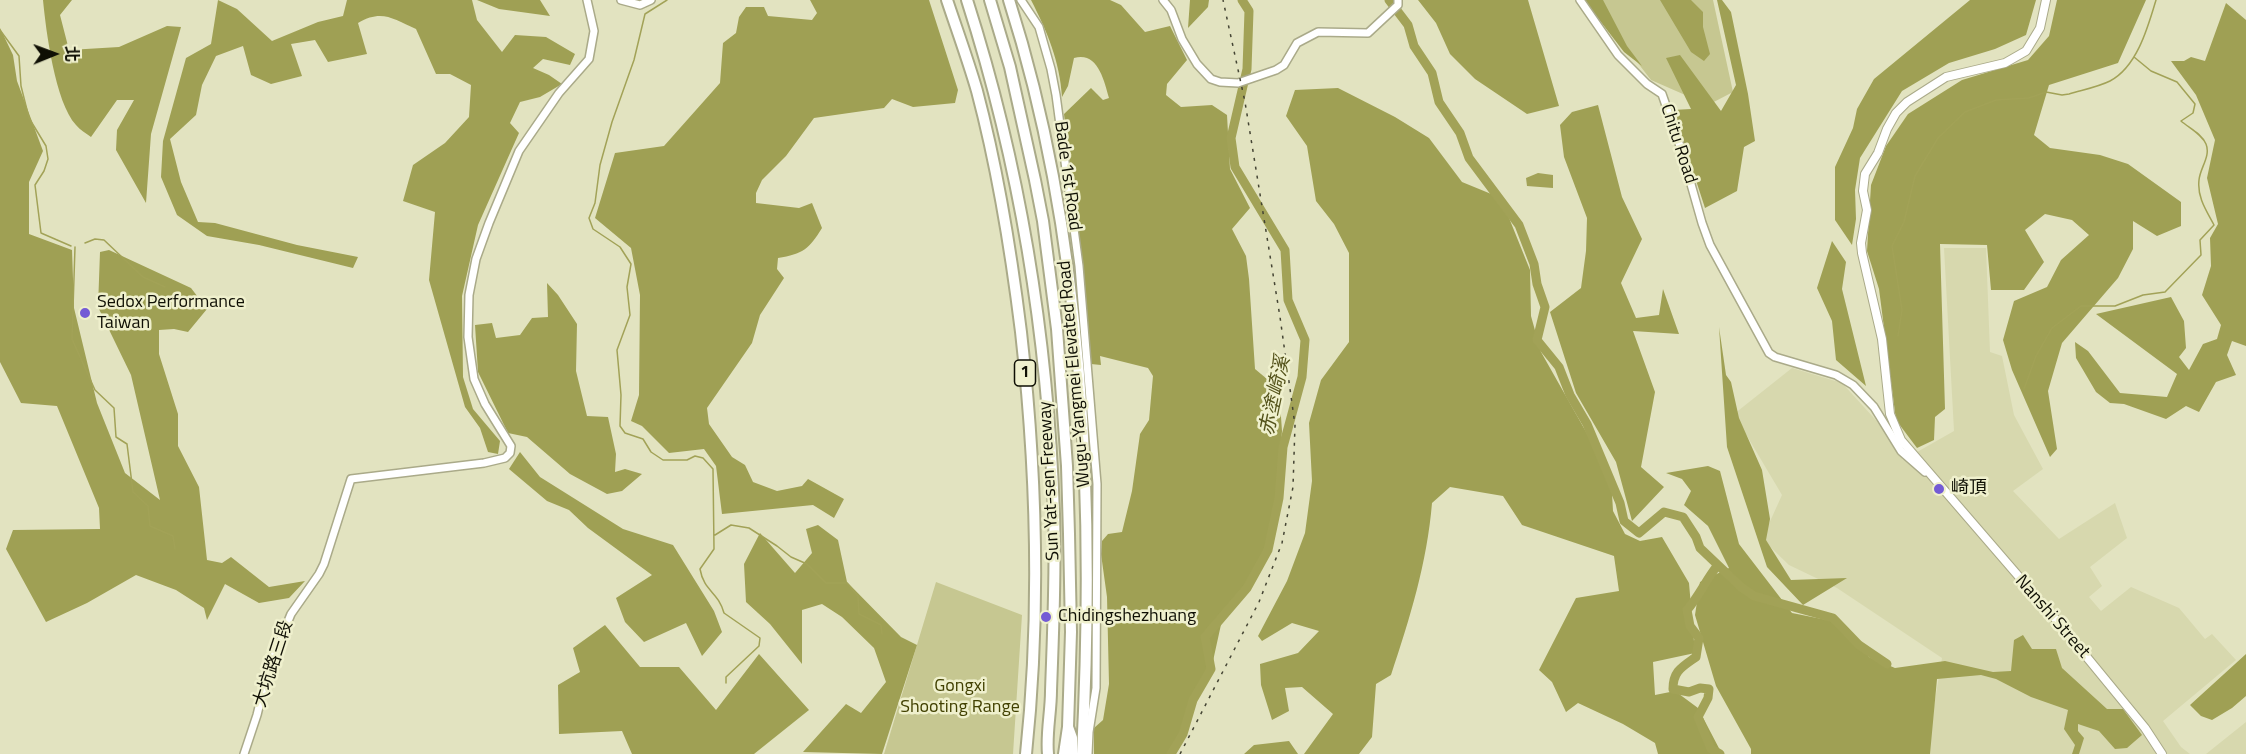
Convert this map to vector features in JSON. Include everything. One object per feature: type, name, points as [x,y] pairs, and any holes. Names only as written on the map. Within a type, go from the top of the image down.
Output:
[{"type":"highway","name":"1","points":[[947,0],[977,91],[1006,228],[1030,415],[1036,577],[1035,657],[1026,754]]},
{"type":"highway","name":"Sun Yat-sen Freeway","points":[[967,0],[1005,133],[1035,296],[1041,349],[1051,450],[1054,547],[1051,707],[1045,751]]},
{"type":"highway","name":"Sun Yat-sen Freeway","points":[[990,0],[1010,67],[1035,180],[1043,221],[1057,329],[1068,500],[1071,632],[1068,727],[1064,754]]},
{"type":"highway","name":"Wugu-Yangmei Elevated Road","points":[[1009,0],[1024,47],[1058,200],[1077,348],[1087,512],[1087,658],[1082,754]]},
{"type":"highway","points":[[1068,727],[1072,738],[1071,754]]},
{"type":"main road","name":"Nanshi Street","points":[[2046,0],[2040,28],[2026,51],[2005,63],[1946,77],[1907,102],[1896,113],[1878,153],[1865,174],[1863,191],[1867,210],[1861,243],[1862,253],[1881,339],[1887,395],[1893,423],[1901,440],[2134,714],[2162,754]]},
{"type":"street","name":"大坑路三段","points":[[244,754],[268,670],[291,614],[324,564],[351,479],[497,461],[510,453],[510,441],[485,404],[474,379],[468,337],[469,296],[482,241],[519,151],[554,100],[589,59],[594,31],[587,0]]},
{"type":"street","points":[[621,0],[640,5],[651,0]]},
{"type":"street","name":"Bade 1st Road","points":[[1021,0],[1039,27],[1051,69],[1079,266],[1097,484],[1096,688],[1088,754]]},
{"type":"street","points":[[1163,0],[1171,10],[1182,39],[1197,64],[1211,79],[1238,83],[1251,80],[1284,65],[1297,43],[1318,32],[1368,33],[1389,15],[1398,3]]},
{"type":"street","name":"Chitu Road","points":[[1580,0],[1618,55],[1647,84],[1662,94],[1710,245],[1769,353],[1775,357],[1836,375],[1852,385],[1874,407],[1901,451],[1939,483]]},
{"type":"shaded area","points":[[43,0],[72,0],[60,15],[69,50],[119,47],[167,26],[181,27],[151,134],[146,203],[116,150],[117,130],[134,100],[117,100],[91,137],[78,127],[62,100],[57,84],[49,47]]},
{"type":"shaded area","points":[[218,0],[237,9],[272,41],[318,22],[343,16],[347,0],[472,0],[477,20],[502,52],[515,35],[546,37],[575,54],[570,65],[543,59],[533,68],[562,84],[540,97],[520,102],[510,123],[519,133],[478,225],[462,296],[463,377],[473,409],[500,441],[498,454],[488,452],[480,428],[465,407],[429,280],[435,212],[403,201],[413,165],[445,143],[469,117],[471,85],[450,74],[436,74],[416,29],[381,16],[358,23],[367,54],[328,62],[315,40],[291,44],[302,76],[271,84],[251,75],[243,46],[216,56],[202,85],[196,115],[170,139],[181,182],[198,222],[215,223],[297,245],[358,257],[353,268],[259,245],[207,236],[177,215],[161,177],[163,141],[186,58],[211,44]]},
{"type":"shaded area","points":[[477,0],[540,0],[550,16],[499,9]]},
{"type":"shaded area","points":[[810,0],[929,0],[958,90],[955,103],[913,107],[892,99],[884,108],[814,118],[786,156],[762,180],[756,193],[756,203],[799,208],[812,203],[822,228],[804,249],[794,255],[778,258],[777,269],[784,278],[760,315],[752,343],[707,408],[709,424],[732,457],[745,465],[753,482],[777,491],[802,486],[808,479],[844,499],[834,518],[813,505],[722,514],[716,466],[704,449],[669,453],[642,426],[631,421],[639,395],[640,295],[631,248],[595,218],[615,153],[664,146],[720,83],[723,43],[736,33],[739,17],[746,7],[764,7],[768,16],[812,20],[817,13]]},
{"type":"shaded area","points":[[1031,0],[1110,0],[1121,5],[1145,32],[1170,26],[1187,60],[1167,84],[1166,95],[1181,107],[1212,105],[1227,115],[1230,169],[1250,208],[1232,229],[1246,256],[1255,369],[1279,389],[1282,431],[1276,502],[1261,566],[1222,620],[1213,661],[1174,754],[1094,754],[1094,728],[1103,720],[1109,684],[1107,597],[1101,554],[1102,541],[1108,534],[1122,532],[1132,491],[1140,434],[1149,420],[1153,376],[1148,368],[1100,356],[1101,365],[1091,364],[1064,114],[1091,88],[1103,100],[1109,98],[1098,68],[1094,63],[1082,57],[1074,58],[1068,86],[1062,97],[1059,71],[1052,47]]},
{"type":"shaded area","points":[[1190,0],[1209,0],[1208,7],[1188,28]]},
{"type":"shaded area","points":[[1418,0],[1528,0],[1559,106],[1527,114],[1475,79],[1450,54],[1436,23]]},
{"type":"shaded area","points":[[1584,0],[1603,0],[1627,46],[1642,66],[1624,52]]},
{"type":"shaded area","points":[[1660,0],[1691,0],[1703,12],[1703,27],[1710,54],[1704,61],[1691,52]]},
{"type":"shaded area","points":[[1717,0],[1722,0],[1731,12],[1755,141],[1744,147],[1737,191],[1705,208],[1673,110],[1691,109],[1666,58],[1680,55],[1721,111],[1736,85]]},
{"type":"shaded area","points":[[1970,0],[2036,0],[2026,35],[1995,49],[1949,63],[1902,91],[1860,158],[1855,190],[1856,219],[1852,245],[1835,220],[1835,167],[1853,128],[1857,109],[1874,79]]},
{"type":"shaded area","points":[[2057,0],[2146,0],[2118,63],[2049,85],[2034,135],[2050,148],[2100,155],[2128,164],[2181,202],[2181,226],[2157,236],[2133,221],[2133,249],[2118,278],[2062,343],[2048,391],[2057,449],[2050,457],[2012,370],[2003,340],[2014,301],[2047,287],[2061,260],[2089,235],[2072,220],[2045,214],[2025,230],[2044,262],[2024,290],[1991,290],[1987,245],[1940,244],[1945,409],[1935,417],[1934,440],[1917,448],[1896,420],[1879,289],[1867,251],[1871,185],[1886,146],[1908,114],[1962,80],[2028,60],[2049,36]]},
{"type":"shaded area","points":[[2226,3],[2246,20],[2246,346],[2232,341],[2227,355],[2236,375],[2216,382],[2199,412],[2186,406],[2166,419],[2124,404],[2110,403],[2096,392],[2076,358],[2075,342],[2088,351],[2120,393],[2167,397],[2177,374],[2096,314],[2171,297],[2184,321],[2186,348],[2179,357],[2189,370],[2203,344],[2217,339],[2221,325],[2202,295],[2211,266],[2210,238],[2218,224],[2207,178],[2215,140],[2196,95],[2171,61],[2184,61],[2191,57],[2205,61]]},
{"type":"shaded area","points":[[0,28],[13,55],[17,81],[43,151],[29,182],[29,234],[72,250],[74,308],[97,403],[125,473],[160,500],[131,375],[98,307],[100,252],[109,250],[191,288],[207,309],[188,332],[174,329],[159,330],[159,354],[178,414],[178,446],[199,487],[207,560],[222,563],[231,557],[269,587],[305,581],[289,598],[259,603],[225,584],[207,620],[204,608],[176,590],[136,575],[87,603],[46,622],[6,549],[13,530],[100,529],[99,508],[57,406],[21,403],[0,362]]},
{"type":"shaded area","points":[[1338,88],[1395,117],[1429,138],[1462,182],[1501,198],[1530,270],[1531,316],[1541,352],[1611,476],[1613,511],[1625,534],[1640,541],[1662,537],[1689,583],[1695,653],[1653,662],[1655,695],[1675,691],[1698,708],[1722,754],[1658,754],[1655,743],[1623,724],[1578,703],[1566,712],[1552,682],[1539,670],[1576,598],[1619,591],[1614,556],[1522,525],[1503,496],[1450,487],[1432,503],[1422,569],[1405,633],[1391,675],[1376,684],[1372,737],[1359,754],[1304,754],[1333,714],[1302,687],[1285,688],[1289,711],[1272,720],[1261,685],[1260,664],[1298,653],[1319,631],[1292,623],[1262,641],[1258,636],[1287,581],[1305,533],[1312,481],[1309,423],[1321,380],[1349,342],[1349,253],[1334,224],[1316,201],[1307,146],[1286,116],[1295,90]]},
{"type":"shaded area","points":[[1598,105],[1622,197],[1642,239],[1621,283],[1636,318],[1659,315],[1663,289],[1679,334],[1633,331],[1655,392],[1641,467],[1664,487],[1632,521],[1616,462],[1576,393],[1550,312],[1581,288],[1586,251],[1587,218],[1564,157],[1560,125],[1572,112]]},
{"type":"shaded area","points":[[1538,173],[1553,175],[1553,188],[1527,186],[1526,178]]},
{"type":"shaded area","points":[[1832,241],[1846,262],[1842,289],[1866,386],[1836,360],[1832,321],[1817,288]]},
{"type":"shaded area","points":[[1944,248],[1986,248],[1990,352],[2002,356],[2014,415],[2043,469],[2013,491],[2059,539],[2115,503],[2127,538],[2090,567],[2102,586],[2089,597],[2101,611],[2131,587],[2179,608],[2205,639],[2212,634],[2236,660],[2163,721],[2181,747],[2190,754],[1926,754],[1942,658],[1837,588],[1789,565],[1762,539],[1782,495],[1734,414],[1792,368],[1842,383],[1884,429],[1903,460],[1954,431]]},
{"type":"shaded area","points":[[547,283],[577,324],[576,371],[587,416],[608,417],[616,454],[615,472],[625,469],[642,474],[622,491],[607,494],[570,474],[527,437],[508,433],[478,372],[475,325],[492,323],[496,338],[520,335],[532,318],[548,317]]},
{"type":"shaded area","points":[[1719,327],[1726,375],[1731,382],[1739,418],[1762,470],[1770,519],[1766,540],[1791,580],[1847,578],[1803,605],[1767,567],[1727,447]]},
{"type":"shaded area","points":[[520,452],[540,477],[623,529],[673,545],[714,611],[722,632],[702,656],[686,623],[644,642],[625,622],[616,598],[652,575],[588,528],[569,510],[547,501],[509,469]]},
{"type":"shaded area","points":[[1708,466],[1720,471],[1739,544],[1792,613],[1832,621],[1869,657],[1895,668],[1945,661],[1993,672],[2011,671],[2014,640],[2023,635],[2032,649],[2056,649],[2062,668],[2107,709],[2123,709],[2142,735],[2127,748],[2115,749],[2099,731],[2078,724],[2078,731],[2084,738],[2079,754],[2072,754],[2075,745],[2064,729],[2068,710],[2031,697],[1996,679],[1981,675],[1937,679],[1930,754],[1751,754],[1751,749],[1716,686],[1695,615],[1700,582],[1729,568],[1708,526],[1684,505],[1691,491],[1682,479],[1666,473]]},
{"type":"shaded area","points":[[818,525],[838,540],[847,582],[901,637],[917,645],[882,754],[803,752],[846,704],[861,713],[886,682],[874,648],[842,617],[822,604],[802,610],[802,664],[770,624],[746,602],[744,564],[760,533],[795,573],[812,553],[806,529]]},
{"type":"shaded area","points":[[605,625],[640,667],[679,667],[716,710],[759,654],[809,710],[754,754],[632,754],[622,731],[559,734],[558,685],[580,672],[573,648]]},
{"type":"shaded area","points":[[2246,654],[2246,696],[2212,720],[2201,716],[2190,705]]},
{"type":"shaded area","points":[[2246,722],[2246,754],[2206,754]]},
{"type":"shaded area","points":[[1289,741],[1298,754],[1244,754],[1254,745]]},
{"type":"green space","points":[[1601,0],[1713,0],[1733,92],[1708,105],[1651,80],[1624,45]]},
{"type":"green space","name":"Gongxi Shooting Range","points":[[936,582],[1022,615],[1013,754],[884,754]]},
{"type":"waterway","points":[[667,0],[645,14],[634,60],[612,122],[600,165],[595,203],[589,218],[593,229],[620,247],[631,264],[627,287],[630,315],[617,350],[621,395],[620,426],[625,433],[643,439],[651,452],[663,460],[687,460],[695,456],[703,458],[713,469],[714,549],[700,569],[702,577],[724,613],[760,638],[759,646],[726,677],[726,683]]},
{"type":"waterway","name":"赤塗崎溪","points":[[1171,754],[1183,734],[1193,700],[1211,669],[1205,637],[1247,588],[1268,550],[1279,498],[1283,447],[1302,377],[1305,340],[1288,300],[1285,250],[1235,167],[1231,138],[1247,69],[1249,11],[1242,0]]},
{"type":"waterway","points":[[1389,0],[1408,25],[1414,46],[1432,73],[1439,102],[1460,133],[1469,158],[1519,225],[1534,264],[1537,284],[1545,307],[1537,340],[1559,367],[1570,395],[1587,424],[1620,503],[1624,521],[1639,533],[1664,512],[1683,517],[1700,548],[1741,587],[1754,596],[1833,618],[1859,645],[1887,664]]},
{"type":"waterway","points":[[1898,336],[1902,310],[1892,246],[1904,222],[1915,176],[1938,138],[1965,112],[1996,100],[2029,98],[2046,92],[2069,94],[2110,81],[2119,75],[2134,56],[2145,34],[2156,0]]},
{"type":"waterway","points":[[0,30],[19,56],[21,86],[29,118],[46,146],[48,159],[35,185],[41,233],[71,246]]},
{"type":"waterway","points":[[2024,389],[2036,356],[2052,328],[2081,306],[2115,306],[2143,295],[2165,292],[2201,255],[2200,240],[2214,225],[2199,192],[2200,176],[2207,153],[2206,144],[2198,134],[2181,121],[2193,113],[2195,104],[2177,82],[2151,71],[2134,57]]},
{"type":"waterway","points":[[85,243],[95,239],[104,240],[143,277],[165,287]]},
{"type":"waterway","points":[[75,247],[72,339],[95,390],[114,408],[116,437],[127,444],[133,492],[148,506],[150,526],[173,536],[175,549]]},
{"type":"waterway","points":[[715,535],[731,525],[749,528],[791,557],[807,564],[826,583],[847,583],[858,596],[859,614],[881,625],[882,634]]},
{"type":"waterway","points":[[1717,566],[1687,610],[1690,626],[1699,638],[1696,657],[1677,674],[1673,689],[1689,692],[1700,688],[1709,689],[1708,698],[1698,717],[1711,749],[1720,754]]},
{"type":"railway","points":[[1180,754],[1259,602],[1282,543],[1293,487],[1295,425],[1280,317],[1245,102],[1223,0]]},
{"type":"place","name":"Sedox Performance Taiwan","points":[[85,313]]},
{"type":"place","name":"崎頂","points":[[1939,489]]},
{"type":"place","name":"Chidingshezhuang","points":[[1046,617]]}]
